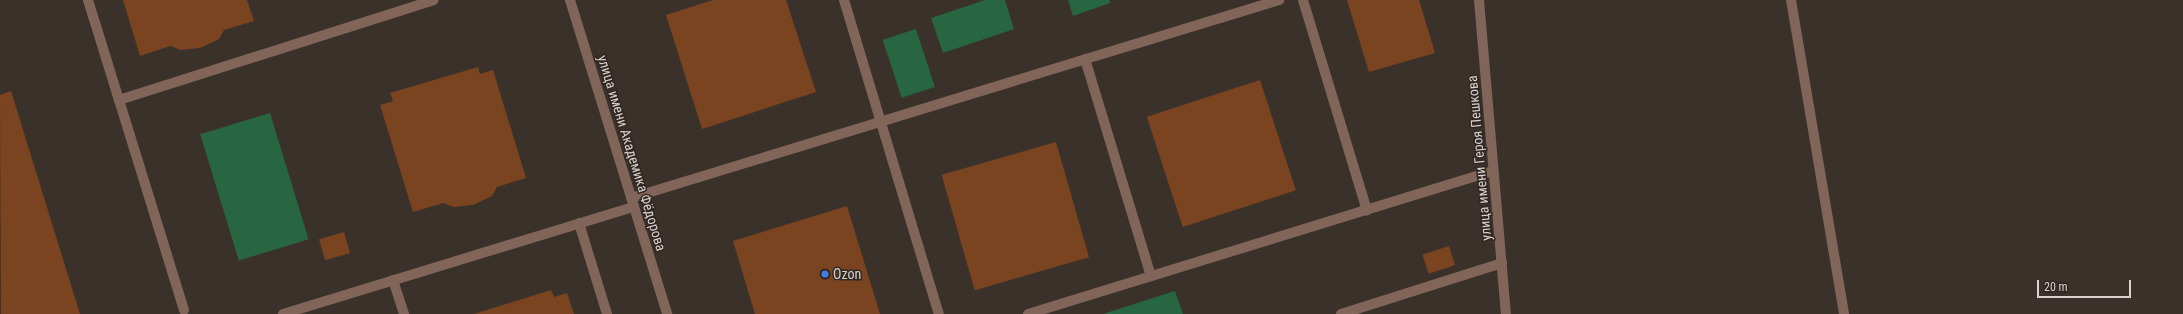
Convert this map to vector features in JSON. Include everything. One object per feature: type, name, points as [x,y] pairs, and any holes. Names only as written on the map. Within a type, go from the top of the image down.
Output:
[{"type":"street","points":[[88,0],[184,310]]},
{"type":"street","points":[[119,100],[434,0]]},
{"type":"street","name":"улица имени Академика Фёдорова","points":[[570,0],[667,314]]},
{"type":"street","points":[[844,0],[939,314]]},
{"type":"street","points":[[282,314],[579,223],[632,202],[880,122],[1279,0]]},
{"type":"street","points":[[1303,0],[1367,210]]},
{"type":"street","name":"улица имени Героя Пешкова","points":[[1479,0],[1506,314]]},
{"type":"street","points":[[1791,0],[1844,314]]},
{"type":"street","points":[[1085,59],[1151,276]]},
{"type":"street","points":[[1028,314],[1494,171]]},
{"type":"street","points":[[579,223],[607,314]]},
{"type":"street","points":[[1341,314],[1502,263]]},
{"type":"street","points":[[393,280],[404,314]]},
{"type":"green space","points":[[985,0],[1005,0],[1014,29],[943,53],[931,18]]},
{"type":"green space","points":[[1068,0],[1109,0],[1110,3],[1073,16]]},
{"type":"green space","points":[[916,29],[935,87],[902,98],[883,40]]},
{"type":"green space","points":[[270,113],[309,239],[239,261],[200,134]]},
{"type":"green space","points":[[1175,291],[1183,314],[1103,314]]},
{"type":"building","points":[[123,0],[247,0],[254,21],[224,30],[219,39],[200,48],[181,50],[170,46],[140,56]]},
{"type":"building","points":[[713,0],[786,0],[816,92],[702,129],[666,15]]},
{"type":"building","points":[[1347,0],[1419,0],[1435,53],[1369,72]]},
{"type":"building","points":[[478,67],[480,74],[493,70],[526,178],[497,187],[492,196],[473,205],[454,207],[443,203],[413,212],[380,105],[393,101],[390,93]]},
{"type":"building","points":[[1260,80],[1296,190],[1183,227],[1147,117]]},
{"type":"building","points":[[11,91],[80,314],[1,314],[0,95]]},
{"type":"building","points":[[1056,142],[1089,257],[975,290],[942,175]]},
{"type":"building","points":[[847,206],[880,314],[755,314],[733,241]]},
{"type":"building","points":[[344,232],[350,253],[325,260],[319,239]]},
{"type":"building","points":[[1449,246],[1455,265],[1429,274],[1422,255]]},
{"type":"building","points":[[551,290],[554,297],[567,293],[574,314],[474,314]]},
{"type":"place","name":"Ozon","points":[[825,274]]}]
